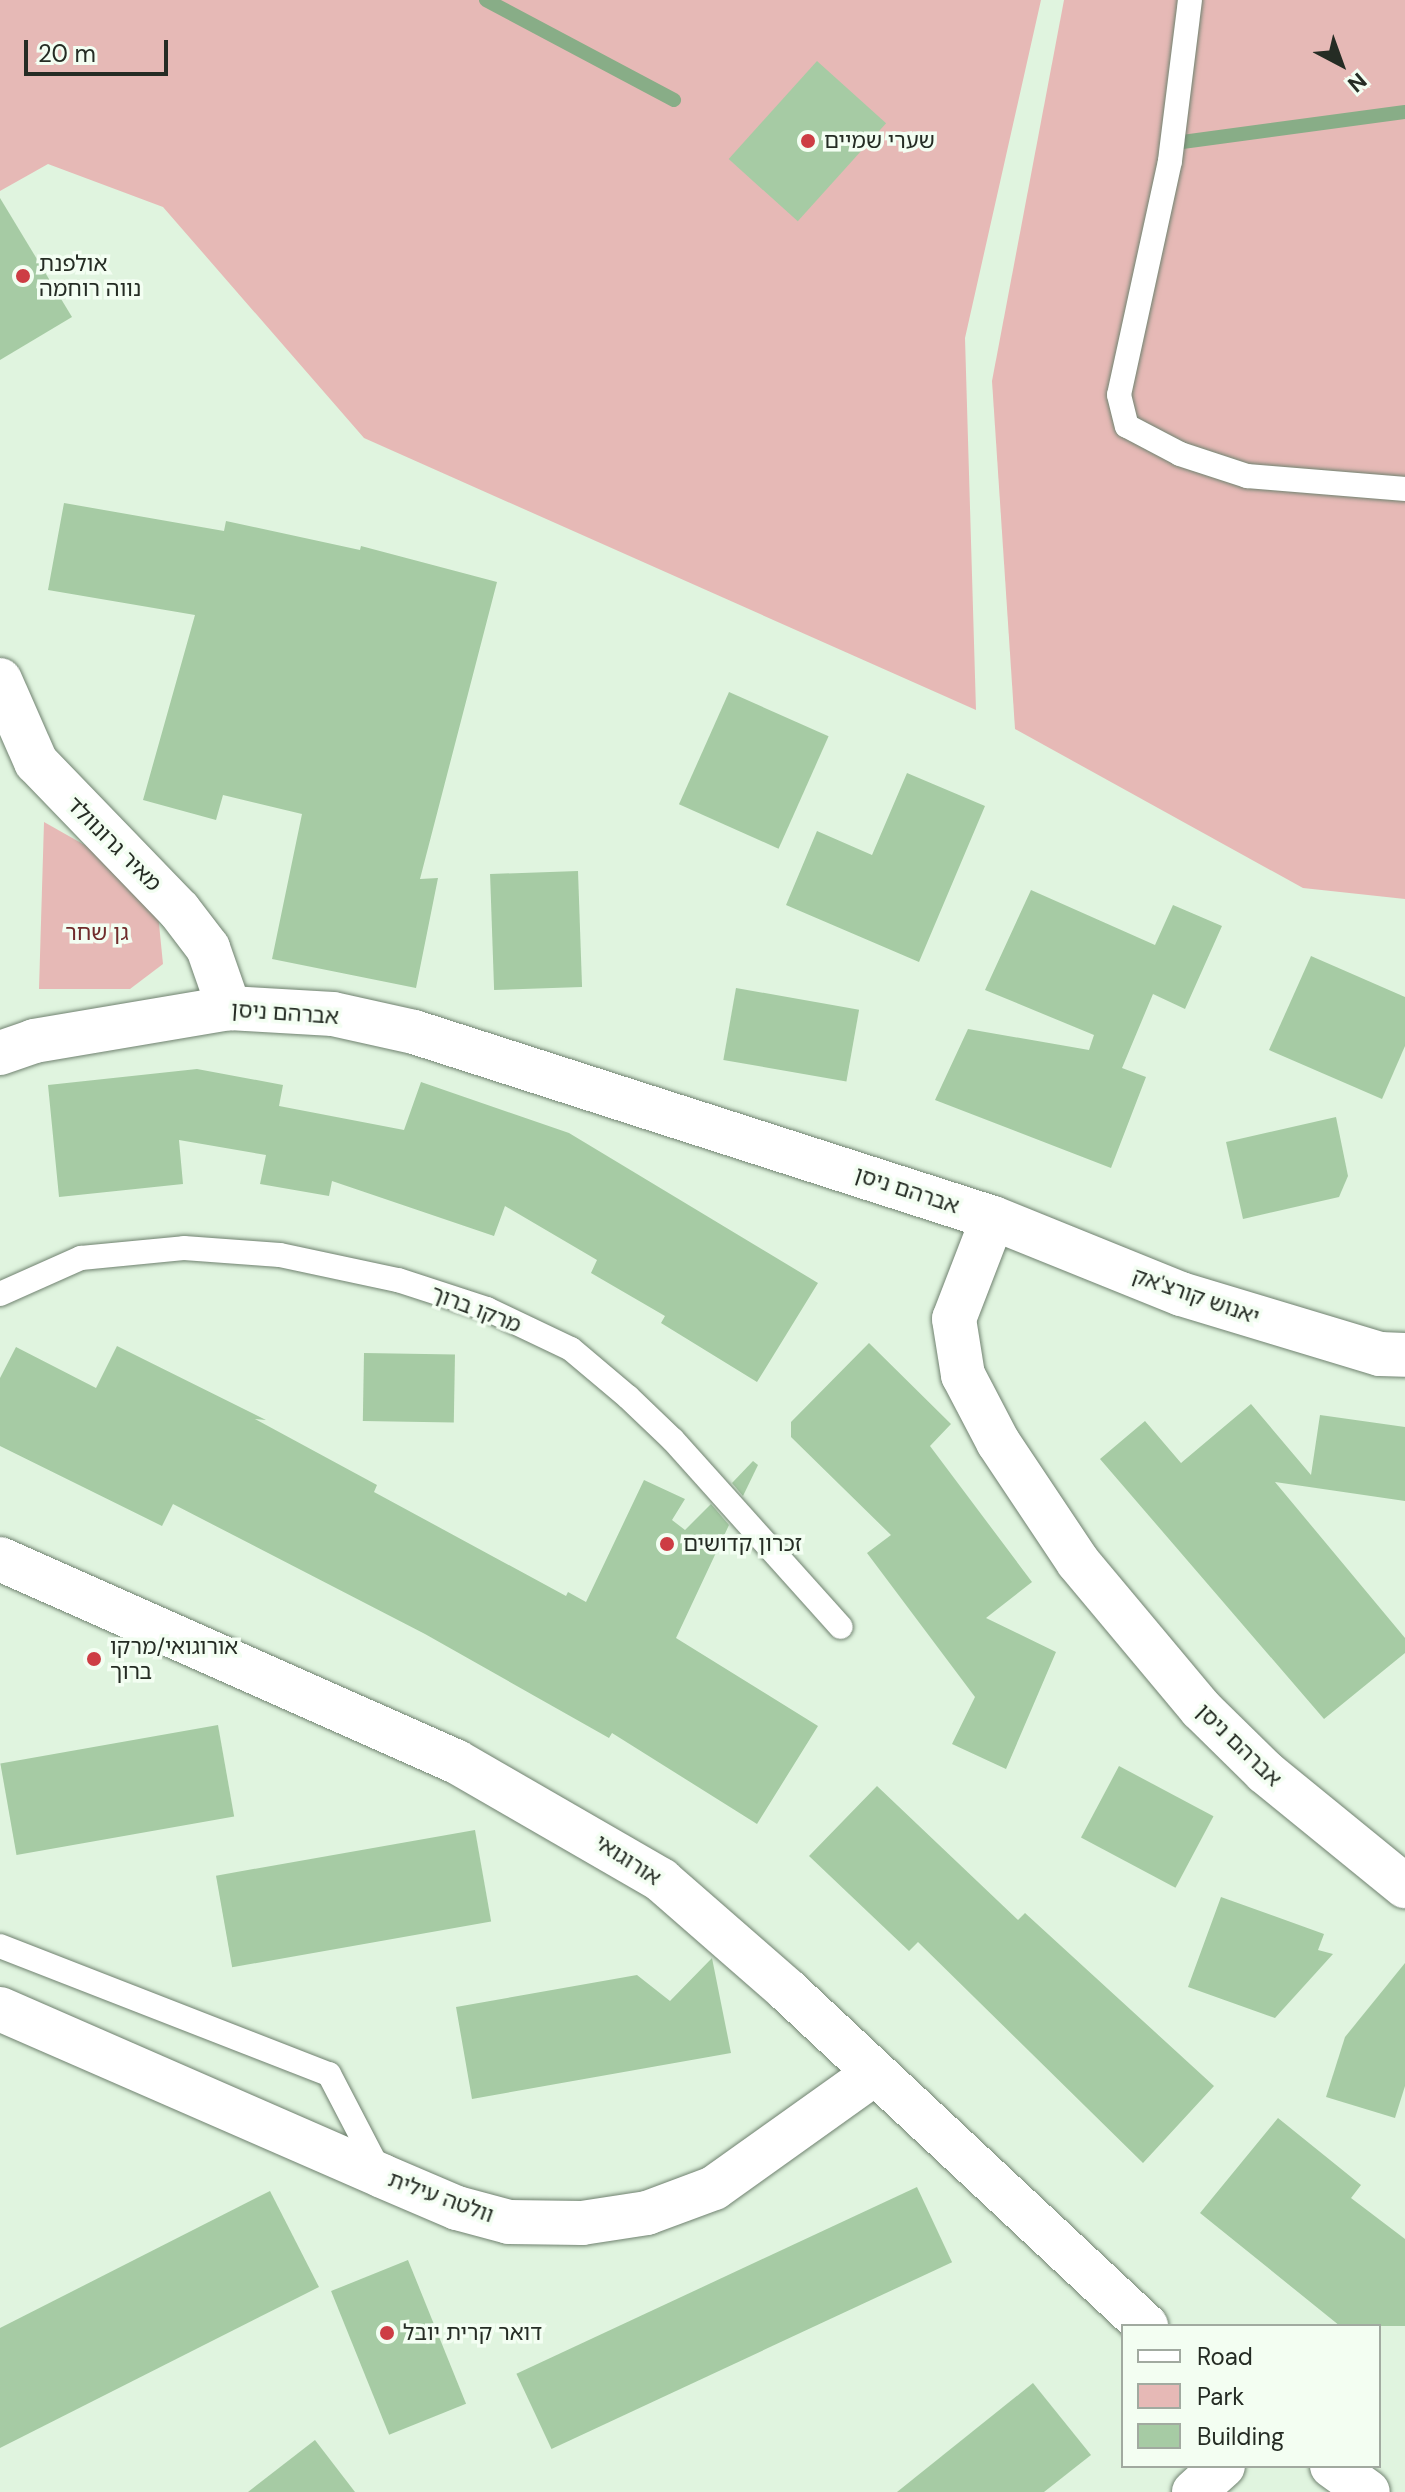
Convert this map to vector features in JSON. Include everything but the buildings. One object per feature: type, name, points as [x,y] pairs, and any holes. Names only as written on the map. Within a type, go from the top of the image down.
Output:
[{"type":"street","name":"מאיר גרונוולד","points":[[0,680],[12,741],[36,762],[82,815],[186,919],[208,948],[229,1008]]},
{"type":"street","name":"אברהם ניסן","points":[[0,1053],[49,1038],[229,1008],[333,1014],[414,1032],[993,1218],[954,1319],[963,1375],[998,1442],[1078,1562],[1201,1709],[1265,1772],[1405,1886]]},
{"type":"street","name":"יאנוש קורצ'אק","points":[[993,1218],[1181,1294],[1380,1354],[1405,1355]]},
{"type":"street","name":"אורוגואי","points":[[0,1559],[457,1762],[613,1848],[661,1880],[729,1938],[1144,2324]]},
{"type":"street","name":"וולטה עילית","points":[[0,2009],[457,2208],[509,2222],[582,2223],[647,2213],[714,2188],[874,2074]]},
{"type":"street","points":[[1194,2492],[1221,2468]]},
{"type":"street","points":[[1335,2468],[1368,2492]]},
{"type":"lane","points":[[1190,0],[1170,161],[1119,395],[1127,426],[1180,454],[1247,476],[1405,489]]},
{"type":"lane","name":"מרקו ברוך","points":[[0,1294],[81,1258],[184,1248],[280,1255],[398,1280],[487,1309],[571,1349],[628,1397],[673,1440],[841,1627]]},
{"type":"lane","points":[[0,1946],[329,2074],[382,2176]]},
{"type":"green space","points":[[0,0],[1041,0],[965,338],[976,710],[364,438],[163,207],[48,164],[0,191]]},
{"type":"green space","points":[[1064,0],[1405,0],[1405,899],[1303,888],[1015,729],[992,381]]},
{"type":"green space","name":"גן שחר","points":[[44,822],[90,848],[158,914],[163,964],[130,989],[39,989]]},
{"type":"waterway","points":[[486,0],[674,100]]},
{"type":"waterway","points":[[1175,143],[1405,112]]},
{"type":"place","name":"שערי שמיים","points":[[808,141]]},
{"type":"place","name":"אולפנת נווה רוחמה","points":[[23,276]]},
{"type":"place","name":"זכרון קדושים","points":[[667,1544]]},
{"type":"place","name":"אורוגואי/מרקו ברוך","points":[[94,1659]]},
{"type":"place","name":"דואר קרית יובל","points":[[387,2333]]}]
